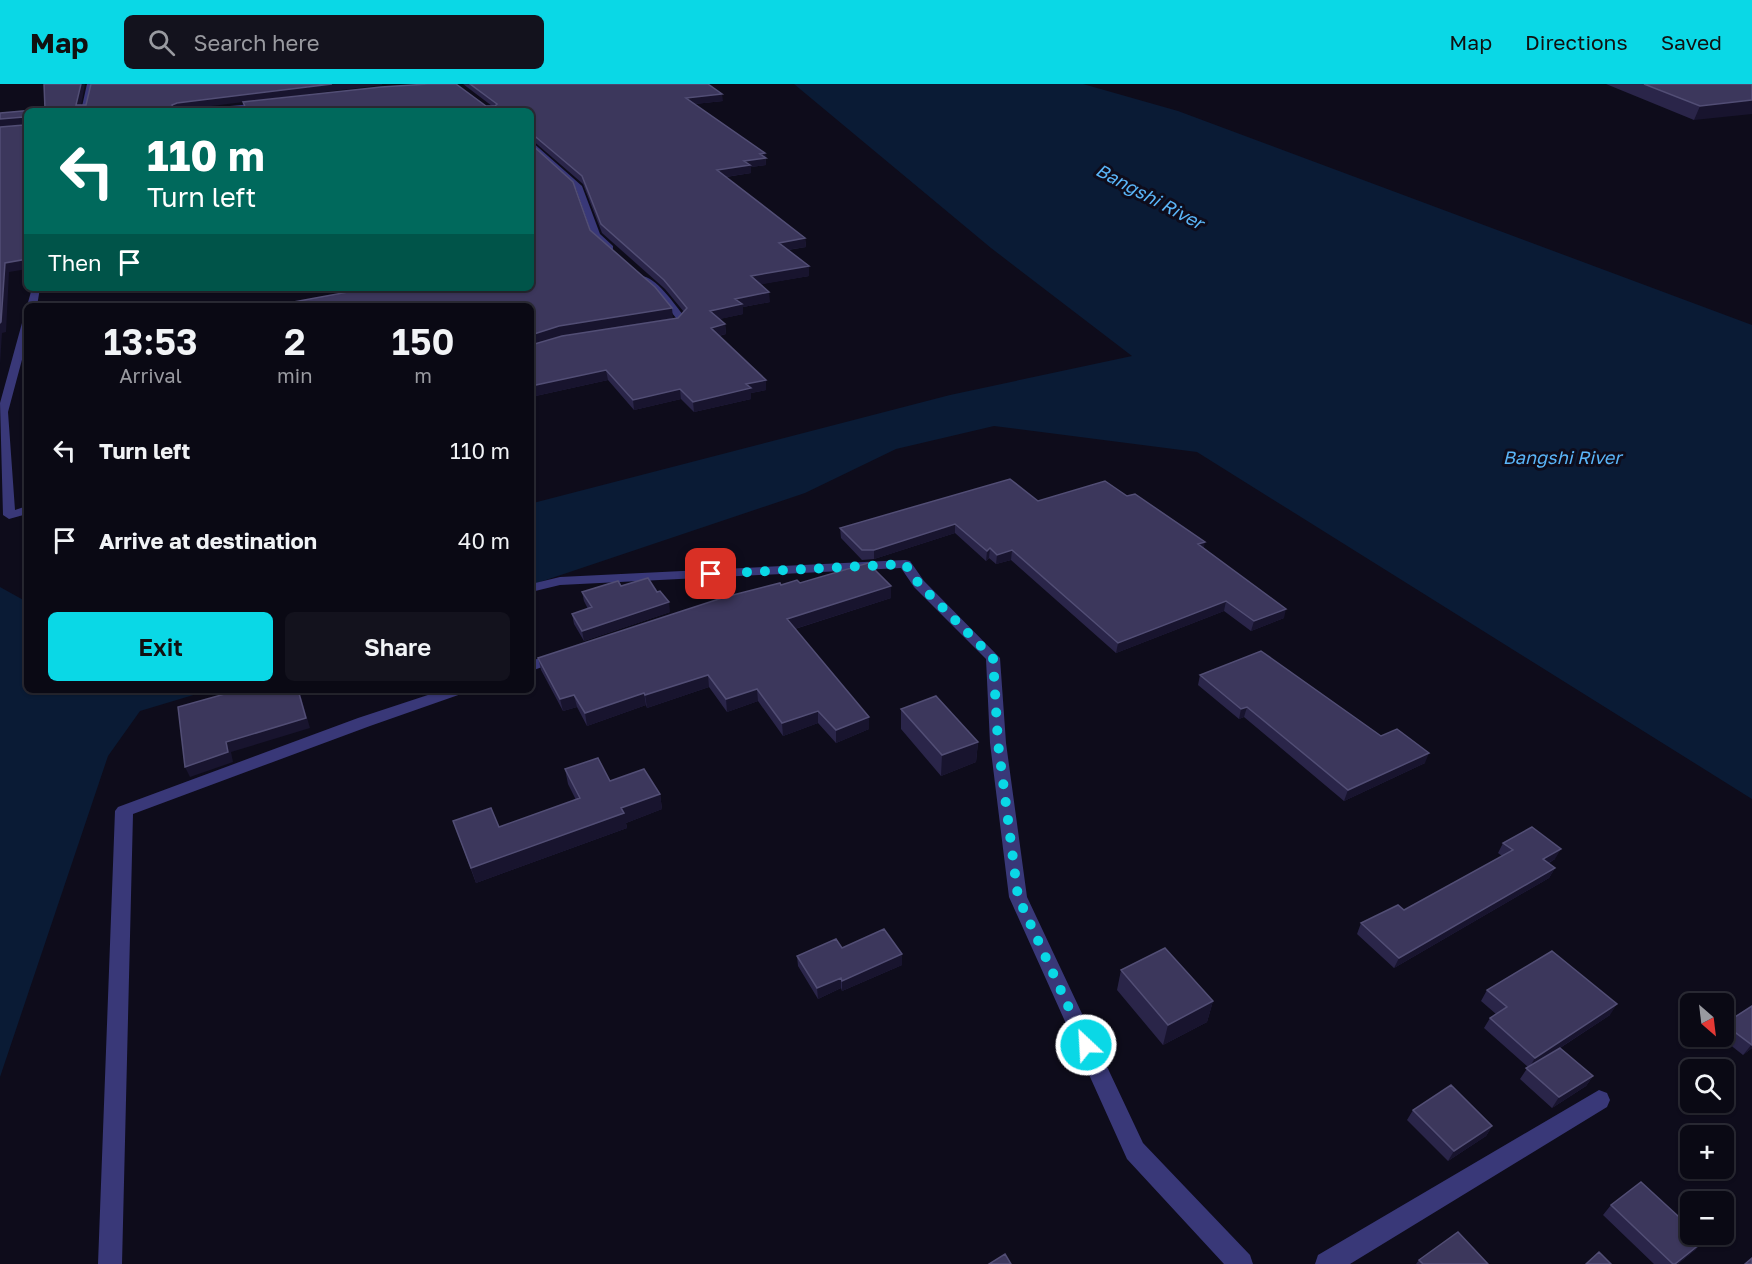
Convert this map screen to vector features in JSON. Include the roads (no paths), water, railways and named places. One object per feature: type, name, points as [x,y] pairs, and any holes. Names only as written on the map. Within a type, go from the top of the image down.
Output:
[{"type":"street","points":[[85,108],[90,84]]},
{"type":"street","points":[[223,108],[270,103]]},
{"type":"street","points":[[534,146],[579,188],[596,235],[620,257]]},
{"type":"street","points":[[636,271],[661,293],[681,318],[676,323],[653,327]]},
{"type":"street","points":[[24,334],[3,412],[9,515],[24,511]]},
{"type":"street","points":[[534,587],[560,581],[905,564],[919,584],[993,658],[998,743],[1018,897],[1135,1151],[1241,1264]]},
{"type":"street","points":[[774,585],[818,570]]},
{"type":"street","points":[[534,665],[575,651]]},
{"type":"street","points":[[110,1264],[124,811],[364,722],[450,693]]},
{"type":"street","points":[[1327,1264],[1599,1100]]},
{"type":"water","name":"Bangshi River","points":[[794,84],[1083,84],[1178,111],[1752,325],[1752,799],[1197,452],[994,426],[896,449],[805,493],[534,584],[534,503],[950,395],[1132,356],[991,248]]},
{"type":"water","points":[[0,587],[24,600],[24,693],[200,693],[140,711],[108,756],[0,1077]]}]
